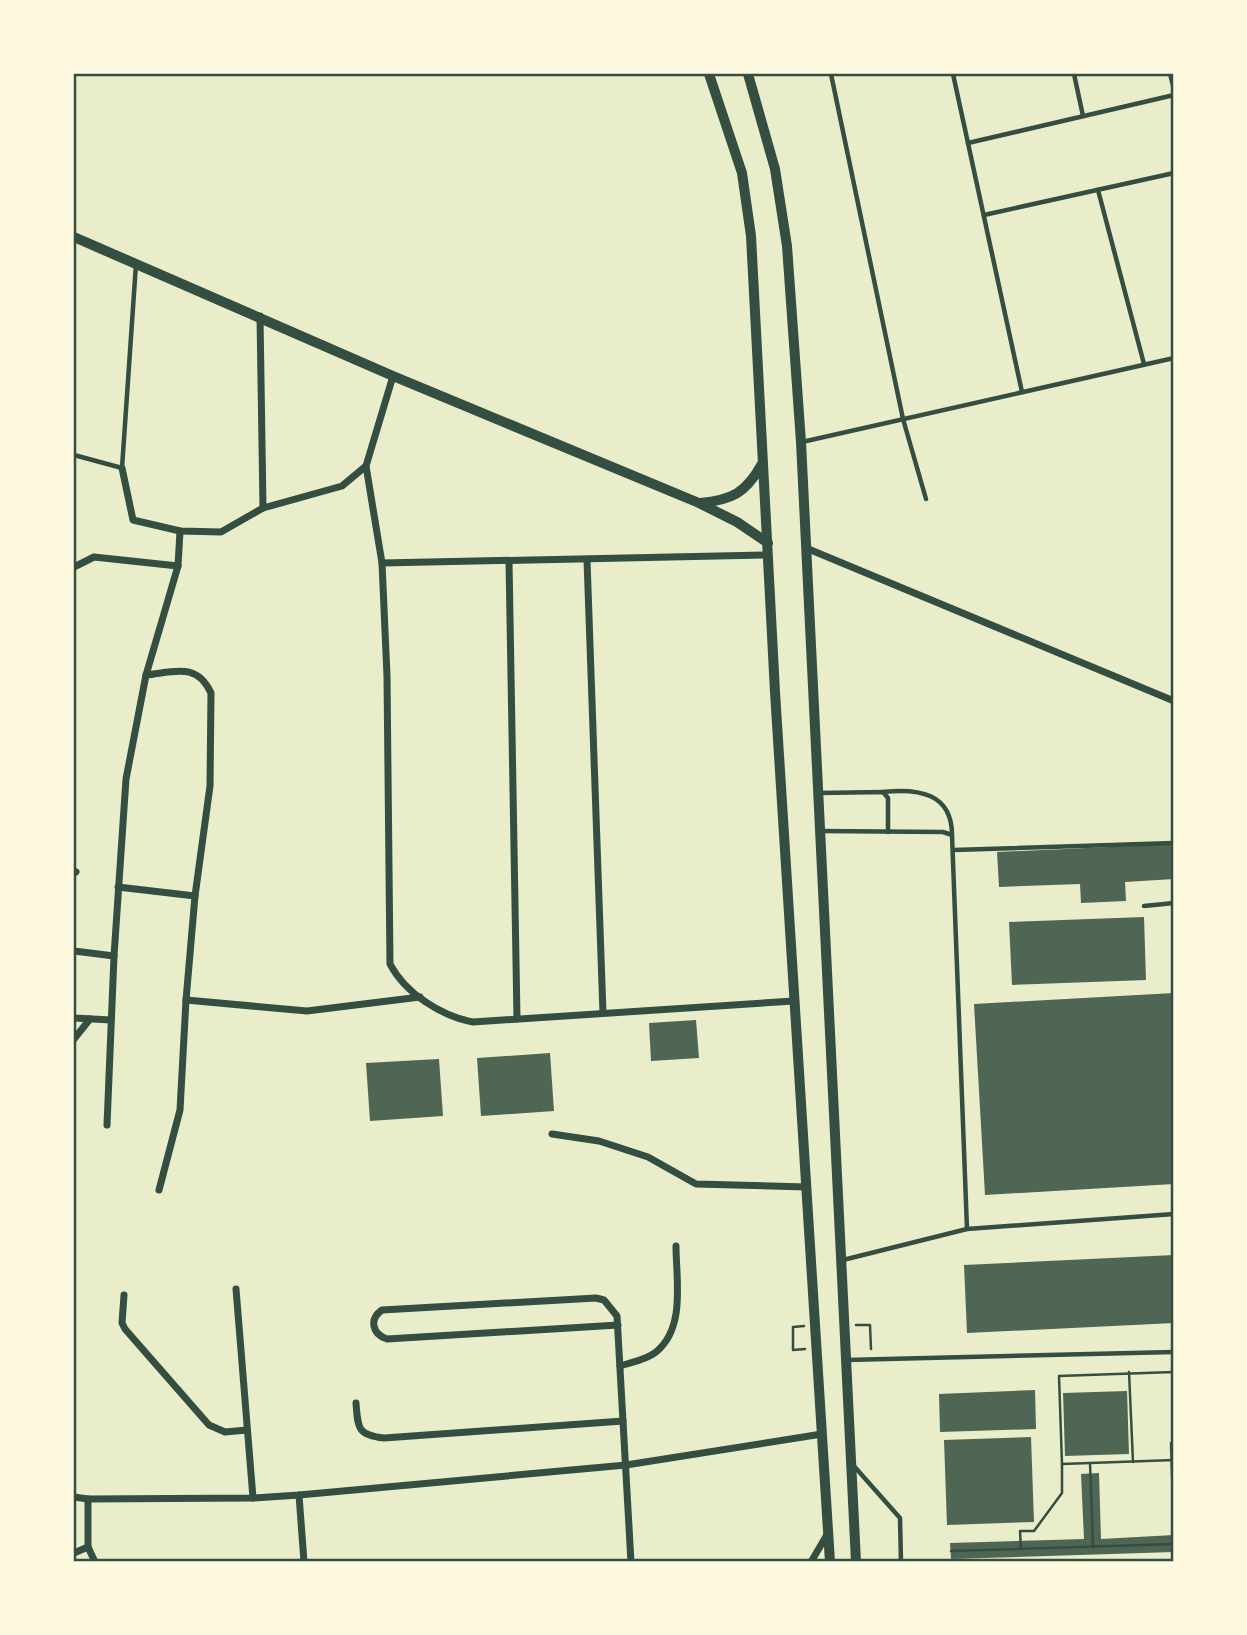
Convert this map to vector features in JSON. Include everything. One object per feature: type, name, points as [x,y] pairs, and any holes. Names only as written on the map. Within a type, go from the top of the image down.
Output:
[{"type":"street","points":[[709,74],[742,173],[751,236],[775,692],[830,1562]]},
{"type":"street","points":[[748,74],[775,169],[787,246],[801,442],[856,1562]]},
{"type":"street","points":[[74,237],[393,376],[699,503],[737,522],[768,543]]},
{"type":"street","points":[[260,316],[263,508]]},
{"type":"street","points":[[393,376],[366,466],[382,563],[387,676],[390,964],[402,982],[420,997],[458,1019],[473,1022],[794,1001]]},
{"type":"street","points":[[699,503],[722,501],[736,495],[751,483],[762,464]]},
{"type":"street","points":[[122,468],[133,520],[180,531],[222,532],[263,508],[342,486],[366,466]]},
{"type":"street","points":[[107,1125],[114,956],[126,779],[146,675],[178,566],[180,531]]},
{"type":"street","points":[[806,548],[1174,701]]},
{"type":"street","points":[[382,563],[768,555]]},
{"type":"street","points":[[74,567],[94,557],[178,566]]},
{"type":"street","points":[[587,560],[603,1013]]},
{"type":"street","points":[[509,561],[517,1019]]},
{"type":"street","points":[[146,675],[188,670],[205,680],[211,693],[210,786],[195,896],[180,1110],[159,1190]]},
{"type":"street","points":[[118,887],[195,896]]},
{"type":"street","points":[[74,951],[114,956]]},
{"type":"street","points":[[186,1000],[307,1011],[420,997]]},
{"type":"street","points":[[74,1018],[111,1020]]},
{"type":"street","points":[[74,1039],[90,1019]]},
{"type":"street","points":[[552,1134],[599,1141],[649,1157],[696,1184],[806,1187]]},
{"type":"street","points":[[620,1366],[657,1352],[671,1334],[676,1322],[676,1246]]},
{"type":"street","points":[[236,1289],[253,1498]]},
{"type":"street","points":[[124,1295],[122,1323],[125,1329],[209,1425],[225,1432],[247,1430]]},
{"type":"street","points":[[618,1325],[387,1339],[374,1330],[373,1322],[376,1314],[382,1310],[596,1298],[604,1300],[617,1316],[618,1325],[631,1562]]},
{"type":"street","points":[[356,1404],[357,1425],[362,1432],[384,1438],[623,1421]]},
{"type":"street","points":[[74,1497],[253,1498],[299,1495],[626,1465],[822,1434]]},
{"type":"street","points":[[299,1495],[304,1562]]},
{"type":"street","points":[[88,1499],[88,1547],[95,1562]]},
{"type":"street","points":[[811,1562],[828,1532]]},
{"type":"street","points":[[74,1553],[88,1547]]},
{"type":"lane","points":[[831,74],[904,419],[926,499]]},
{"type":"lane","points":[[953,74],[1022,392]]},
{"type":"lane","points":[[1074,74],[1083,116]]},
{"type":"lane","points":[[1170,74],[1174,89]]},
{"type":"lane","points":[[968,143],[1174,94]]},
{"type":"lane","points":[[984,215],[1174,173]]},
{"type":"lane","points":[[1098,190],[1144,364]]},
{"type":"lane","points":[[74,455],[122,468],[136,264]]},
{"type":"lane","points":[[801,442],[1174,358]]},
{"type":"lane","points":[[818,793],[920,791],[939,803],[952,820],[967,1229]]},
{"type":"lane","points":[[883,792],[888,798],[888,832]]},
{"type":"lane","points":[[820,831],[943,832],[952,835]]},
{"type":"lane","points":[[954,850],[1174,843]]},
{"type":"lane","points":[[1144,906],[1174,903]]},
{"type":"lane","points":[[841,1260],[967,1229],[1174,1214]]},
{"type":"lane","points":[[846,1360],[1174,1352]]},
{"type":"lane","points":[[851,1463],[900,1518],[901,1562]]},
{"type":"path","points":[[870,1325],[871,1350]]},
{"type":"path","points":[[793,1327],[793,1350]]},
{"type":"path","points":[[1129,1372],[1133,1462]]},
{"type":"path","points":[[1021,1549],[1020,1531],[1034,1531],[1062,1493],[1059,1376],[1174,1372]]},
{"type":"path","points":[[1171,1443],[1174,1537]]},
{"type":"path","points":[[1062,1464],[1172,1460]]},
{"type":"path","points":[[1090,1463],[1093,1547]]},
{"type":"path","points":[[951,1551],[1174,1544]]},
{"type":"building","points":[[1174,844],[1174,879],[1125,882],[1126,901],[1081,903],[1080,884],[999,887],[997,852]]},
{"type":"building","points":[[1144,917],[1146,980],[1012,985],[1009,922]]},
{"type":"building","points":[[1174,993],[1174,1184],[985,1195],[974,1004]]},
{"type":"building","points":[[696,1020],[699,1058],[651,1061],[649,1023]]},
{"type":"building","points":[[550,1053],[554,1111],[481,1116],[477,1058]]},
{"type":"building","points":[[439,1059],[443,1116],[370,1121],[366,1063]]},
{"type":"building","points":[[1174,1255],[1174,1323],[967,1333],[964,1265]]},
{"type":"building","points":[[1035,1390],[1036,1429],[940,1432],[939,1394]]},
{"type":"building","points":[[1127,1391],[1129,1454],[1065,1456],[1063,1393]]},
{"type":"building","points":[[1031,1437],[1034,1522],[947,1525],[944,1440]]},
{"type":"building","points":[[1099,1473],[1101,1539],[1174,1535],[1174,1552],[951,1559],[950,1543],[1084,1539],[1081,1474]]}]
